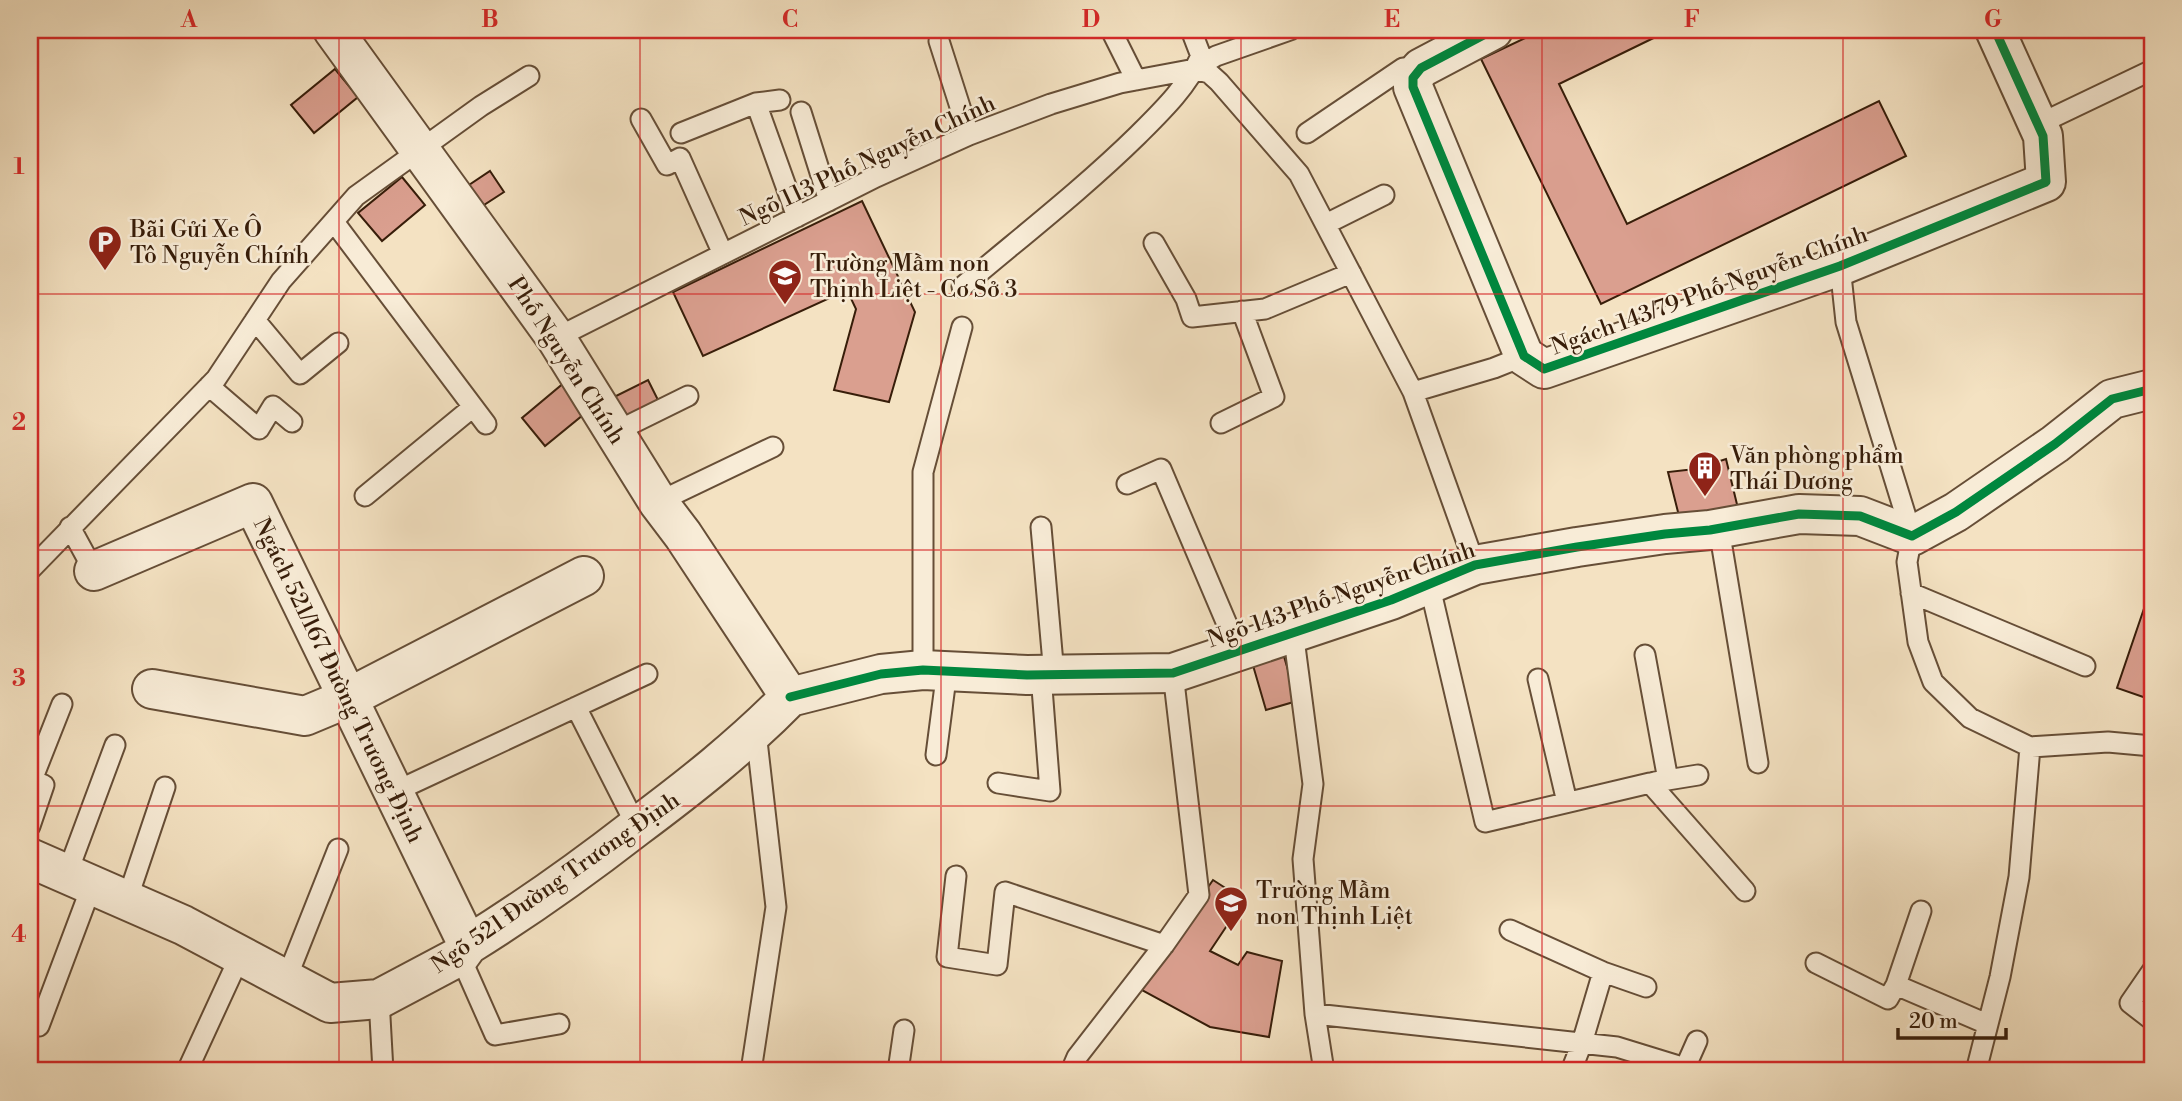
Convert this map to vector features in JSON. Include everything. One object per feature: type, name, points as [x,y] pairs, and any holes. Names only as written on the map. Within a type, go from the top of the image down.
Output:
[{"type":"street","name":"Phố Nguyễn Chính","points":[[333,30],[556,338],[658,502],[683,535],[790,697]]},
{"type":"street","points":[[1421,68],[1493,30]]},
{"type":"street","name":"Ngách 143/79 Phố Nguyễn Chính","points":[[1421,68],[1413,78],[1415,96],[1524,356],[1544,369],[1840,266],[2046,182],[2043,136],[1995,30]]},
{"type":"street","points":[[1912,536],[1956,512],[2033,459],[2112,399],[2152,389]]},
{"type":"street","name":"Ngách 521/167 Đường Trương Định","points":[[94,571],[253,503],[394,792],[464,950]]},
{"type":"street","name":"Ngõ 143 Phố Nguyễn Chính","points":[[790,697],[881,674],[935,670],[1048,675],[1173,673],[1391,600],[1475,565],[1799,514],[1860,516],[1912,536]]},
{"type":"street","points":[[152,689],[305,716],[348,698],[584,576]]},
{"type":"street","name":"Ngõ 521 Đường Trương Định","points":[[30,858],[183,925],[330,1003],[379,999],[464,950],[581,870],[696,783],[756,732],[790,697]]},
{"type":"lane","points":[[1111,30],[1136,80]]},
{"type":"lane","points":[[962,286],[1122,150],[1170,104],[1195,69],[1201,55],[1191,30]]},
{"type":"lane","points":[[1195,69],[1216,56],[1290,30]]},
{"type":"lane","points":[[939,41],[970,135]]},
{"type":"lane","points":[[1307,133],[1403,68],[1421,68]]},
{"type":"lane","points":[[1195,69],[1209,73],[1219,82],[1299,174],[1413,392],[1475,565]]},
{"type":"lane","name":"Ngõ 113 Phố Nguyễn Chính","points":[[556,338],[829,201],[970,135],[1051,104],[1136,80],[1195,69]]},
{"type":"lane","points":[[2037,125],[2152,70]]},
{"type":"lane","points":[[30,569],[216,379],[281,281],[356,196],[420,148],[529,76]]},
{"type":"lane","points":[[681,134],[757,103],[780,100]]},
{"type":"lane","points":[[757,103],[797,217]]},
{"type":"lane","points":[[801,112],[829,201]]},
{"type":"lane","points":[[641,119],[667,165],[680,158],[723,254]]},
{"type":"lane","points":[[1326,224],[1384,195]]},
{"type":"lane","points":[[334,222],[486,424]]},
{"type":"lane","points":[[1154,243],[1186,299],[1192,317],[1265,309],[1351,273]]},
{"type":"lane","name":"Ngách 143/79 Phố Nguyễn Chính","points":[[1840,266],[1846,322],[1912,536]]},
{"type":"lane","points":[[1222,423],[1274,397],[1242,311]]},
{"type":"lane","points":[[255,320],[300,374],[338,343]]},
{"type":"lane","points":[[936,755],[935,670],[923,471],[962,327]]},
{"type":"lane","points":[[1413,392],[1494,368],[1524,356]]},
{"type":"lane","points":[[209,386],[258,429],[273,406],[292,422]]},
{"type":"lane","points":[[615,432],[688,396]]},
{"type":"lane","points":[[365,496],[473,407]]},
{"type":"lane","points":[[658,502],[773,447]]},
{"type":"lane","points":[[1127,484],[1161,469],[1238,650]]},
{"type":"lane","name":"Ngách 521/167 Đường Trương Định","points":[[69,527],[94,571]]},
{"type":"lane","points":[[998,783],[1050,790],[1041,527]]},
{"type":"lane","points":[[1719,528],[1758,763]]},
{"type":"lane","points":[[1912,536],[1907,562],[1918,642],[1933,682],[1970,719],[2030,747],[2108,742],[2152,747]]},
{"type":"lane","points":[[1429,583],[1485,822],[1659,781],[1698,775]]},
{"type":"lane","points":[[1911,593],[2085,666]]},
{"type":"lane","points":[[1293,632],[1313,784],[1303,859],[1315,1014],[1324,1071]]},
{"type":"lane","points":[[1645,655],[1659,781],[1745,891]]},
{"type":"lane","points":[[1071,1071],[1077,1058],[1164,946],[1199,895],[1173,673]]},
{"type":"lane","points":[[394,792],[647,674]]},
{"type":"lane","points":[[1538,679],[1567,802]]},
{"type":"lane","points":[[30,826],[44,785],[32,780],[62,704]]},
{"type":"lane","points":[[576,707],[637,827]]},
{"type":"lane","points":[[751,1071],[776,907],[756,732]]},
{"type":"lane","points":[[39,1026],[115,745]]},
{"type":"lane","points":[[1976,1071],[2000,977],[2018,877],[2030,747]]},
{"type":"lane","points":[[127,900],[165,787]]},
{"type":"lane","points":[[286,980],[338,849]]},
{"type":"lane","points":[[956,876],[947,957],[997,965],[1005,891],[1164,946]]},
{"type":"lane","points":[[1816,963],[1888,999],[1896,985],[1921,911]]},
{"type":"lane","points":[[1510,930],[1603,972],[1646,987]]},
{"type":"lane","points":[[464,950],[495,1035],[559,1024]]},
{"type":"lane","points":[[187,1071],[240,956]]},
{"type":"lane","points":[[2152,971],[2130,1003],[2152,1020]]},
{"type":"lane","points":[[1571,1071],[1603,972]]},
{"type":"lane","points":[[1896,985],[1987,1024]]},
{"type":"lane","points":[[379,999],[383,1071]]},
{"type":"lane","points":[[1315,1014],[1617,1047],[1690,1070],[1697,1041]]},
{"type":"lane","points":[[898,1071],[904,1030]]},
{"type":"building","points":[[1542,30],[1670,30],[1559,84],[1627,224],[1879,101],[1906,156],[1601,304],[1481,59]]},
{"type":"building","points":[[335,69],[358,97],[314,133],[291,105]]},
{"type":"building","points":[[490,171],[504,192],[470,214],[457,193]]},
{"type":"building","points":[[402,177],[425,205],[382,241],[358,213]]},
{"type":"building","points":[[862,201],[915,312],[889,402],[834,390],[856,309],[847,290],[703,356],[673,292]]},
{"type":"building","points":[[648,380],[660,404],[622,423],[610,399]]},
{"type":"building","points":[[565,382],[589,410],[545,446],[522,418]]},
{"type":"building","name":"Văn phòng phẩm Thái Dương","points":[[1726,459],[1742,525],[1682,528],[1668,472],[1695,469]]},
{"type":"building","points":[[2152,585],[2152,700],[2117,688]]},
{"type":"building","points":[[1283,653],[1297,701],[1266,710],[1252,662]]},
{"type":"building","name":"Trường Mầm non Thịnh Liệt","points":[[1213,880],[1244,900],[1210,951],[1238,965],[1247,952],[1282,961],[1269,1037],[1210,1027],[1138,988]]},
{"type":"cycle path","points":[[1493,30],[1421,68],[1413,78],[1413,87],[1524,356],[1544,369],[1840,266],[2046,182],[2043,136],[1995,30]]},
{"type":"cycle path","points":[[790,697],[881,674],[923,670],[1027,675],[1173,673],[1391,600],[1475,565],[1799,514],[1860,516],[1912,536],[1956,512],[2055,444],[2112,399],[2152,389]]},
{"type":"place","name":"Bãi Gửi Xe Ô Tô Nguyễn Chính","points":[[105,272]]},
{"type":"place","name":"Trường Mầm non Thịnh Liệt - Cơ Sở 3","points":[[785,306]]},
{"type":"place","name":"Văn phòng phẩm Thái Dương","points":[[1705,498]]},
{"type":"place","name":"Trường Mầm non Thịnh Liệt","points":[[1231,933]]}]
